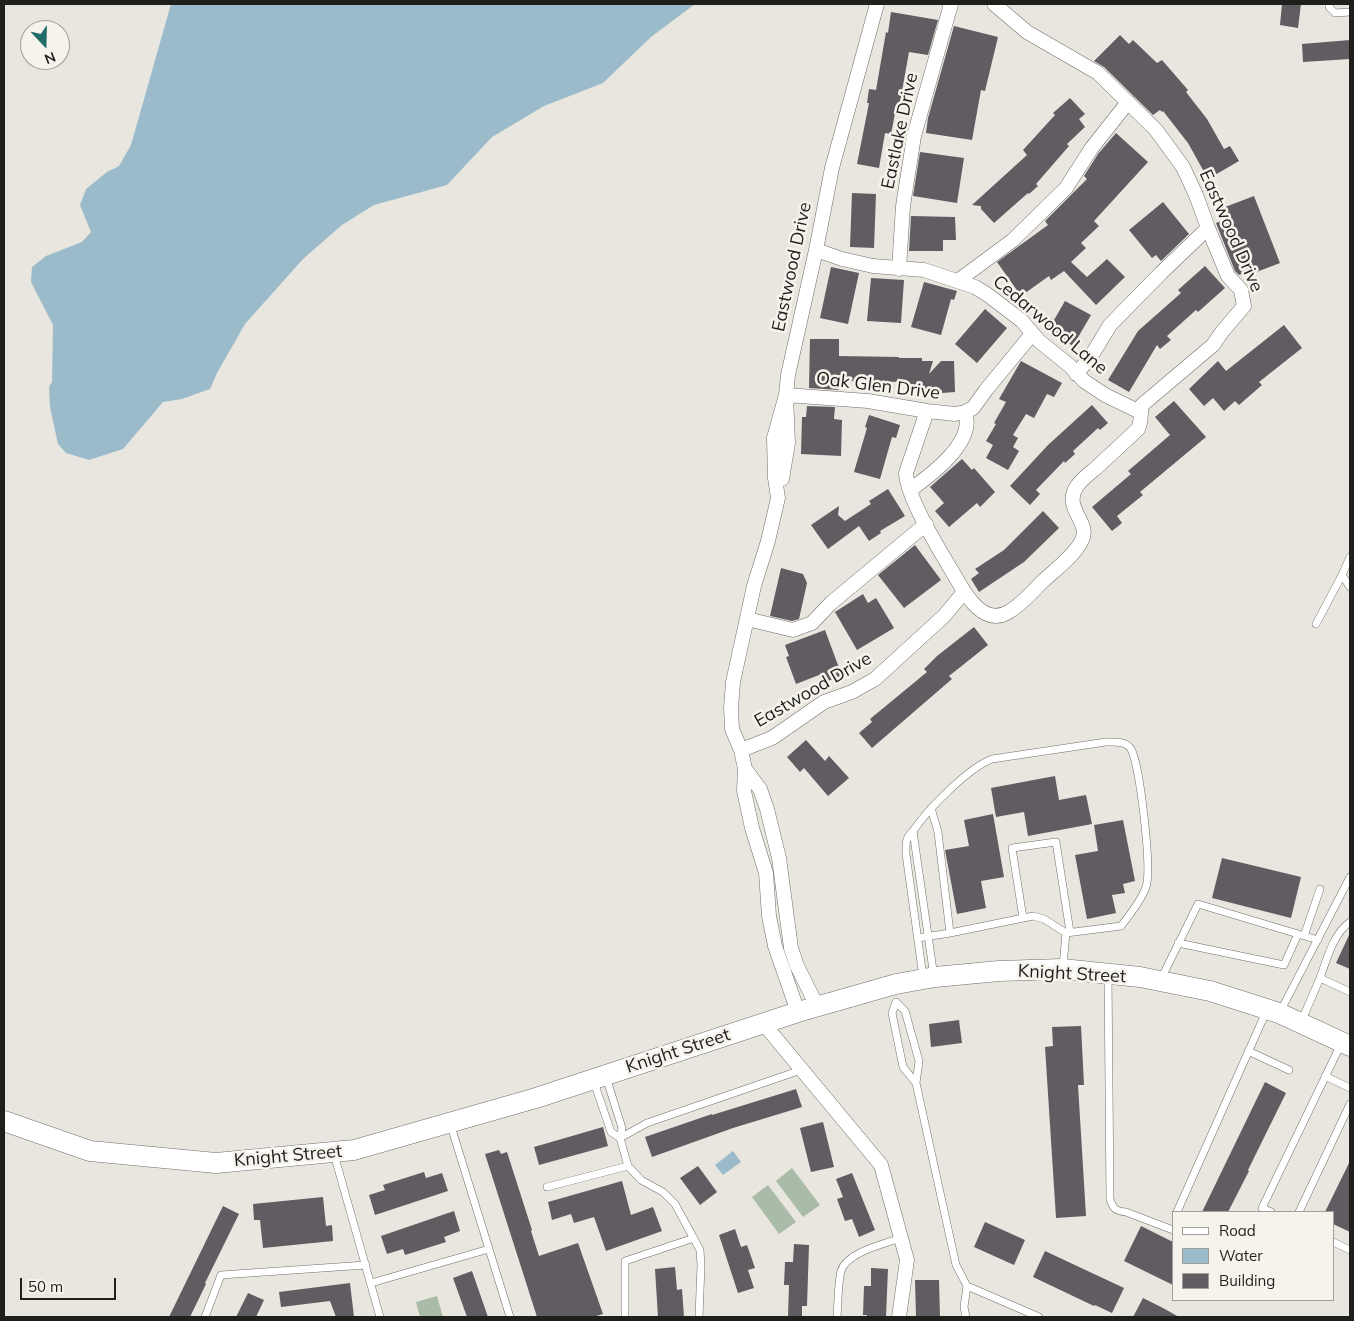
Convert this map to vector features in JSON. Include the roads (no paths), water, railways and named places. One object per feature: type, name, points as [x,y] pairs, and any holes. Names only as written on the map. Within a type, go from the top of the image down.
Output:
[{"type":"street","name":"Eastwood Drive","points":[[808,1009],[774,946],[769,916],[766,872],[752,828],[744,791],[745,769],[741,750],[732,729],[730,708],[733,682],[754,586],[768,541],[778,498],[775,478],[774,438],[786,394],[788,374],[832,168],[877,4]]},
{"type":"street","name":"Eastlake Drive","points":[[899,269],[903,206],[914,136],[950,4]]},
{"type":"street","name":"Eastwood Drive","points":[[910,490],[926,524],[964,592],[976,607],[984,613],[992,615],[1007,613],[1065,561],[1084,536],[1084,529],[1073,506],[1073,495],[1077,487],[1138,429],[1141,421],[1140,412],[1142,405],[1213,345],[1244,306],[1241,290],[1228,276],[1183,167],[1156,130],[1098,73],[1027,32],[994,4]]},
{"type":"street","points":[[959,280],[1013,240],[1066,188],[1091,149],[1128,102]]},
{"type":"street","points":[[1076,374],[1090,358],[1110,325],[1160,273],[1208,228]]},
{"type":"street","name":"Cedarwood Lane","points":[[816,250],[842,259],[899,269],[924,270],[976,287],[1022,321],[1039,341],[1070,366],[1084,381],[1105,395],[1140,412]]},
{"type":"street","points":[[926,411],[906,473],[906,480],[910,490],[925,480],[948,458],[962,441],[967,417],[965,412],[973,408],[1032,334]]},
{"type":"street","name":"Oak Glen Drive","points":[[786,394],[868,401],[955,414],[965,412]]},
{"type":"street","points":[[747,619],[793,630],[812,623],[831,603],[926,524]]},
{"type":"street","name":"Eastwood Drive","points":[[741,750],[772,738],[824,702],[852,692],[875,679],[944,616],[964,592]]},
{"type":"street","name":"Eastwood Drive","points":[[745,769],[760,788],[767,810],[779,858],[782,893],[791,948],[808,1009]]},
{"type":"street","name":"Knight Street","points":[[4,1121],[90,1151],[216,1163],[354,1150],[536,1098],[808,1009],[894,994],[929,978],[999,971],[1062,969],[1160,981],[1210,991],[1273,1011],[1346,1044]]},
{"type":"street","points":[[763,1023],[881,1166],[907,1260],[899,1317]]},
{"type":"lane","points":[[1329,4],[1328,6],[1335,13],[1350,12]]},
{"type":"lane","points":[[1316,624],[1350,557]]},
{"type":"lane","points":[[1342,575],[1350,587]]},
{"type":"lane","points":[[918,938],[1032,916],[1044,919],[1068,933],[1121,926],[1146,886],[1148,871],[1146,826],[1135,761],[1131,749],[1126,744],[1106,742],[992,759],[982,763],[973,770],[932,808],[908,835],[906,854],[918,938],[929,978]]},
{"type":"lane","points":[[932,808],[938,832],[950,933]]},
{"type":"lane","points":[[913,831],[928,936],[929,978]]},
{"type":"lane","points":[[1024,918],[1012,848],[1056,842],[1068,933],[1062,969]]},
{"type":"lane","points":[[1176,1211],[1248,1052],[1318,940],[1350,878]]},
{"type":"lane","points":[[1178,943],[1284,965],[1301,935],[1320,889]]},
{"type":"lane","points":[[1160,981],[1198,904],[1318,940]]},
{"type":"lane","points":[[1300,1023],[1332,946],[1344,926],[1350,922]]},
{"type":"lane","points":[[1108,974],[1110,1199],[1113,1208],[1118,1211],[1126,1212],[1171,1229]]},
{"type":"lane","points":[[1320,978],[1350,992]]},
{"type":"lane","points":[[894,994],[892,1013],[903,1067],[916,1083]]},
{"type":"lane","points":[[894,994],[905,1011],[919,1061],[916,1083],[956,1266],[967,1286],[964,1307],[966,1317]]},
{"type":"lane","points":[[1269,1211],[1262,1208],[1325,1076],[1346,1044]]},
{"type":"lane","points":[[1248,1052],[1288,1070]]},
{"type":"lane","points":[[620,1138],[647,1123],[801,1070]]},
{"type":"lane","points":[[1325,1076],[1350,1088]]},
{"type":"lane","points":[[599,1077],[611,1132],[620,1138]]},
{"type":"lane","points":[[599,1077],[621,1122],[620,1138],[628,1166],[641,1180],[663,1192],[675,1204],[700,1250],[702,1266],[699,1317]]},
{"type":"lane","points":[[1300,1211],[1350,1104]]},
{"type":"lane","points":[[450,1123],[510,1317]]},
{"type":"lane","points":[[334,1152],[380,1317]]},
{"type":"lane","points":[[547,1187],[628,1166]]},
{"type":"lane","points":[[624,1317],[625,1261],[694,1238]]},
{"type":"lane","points":[[837,1317],[841,1271],[845,1261],[856,1254],[901,1238]]},
{"type":"lane","points":[[1334,1242],[1350,1250]]},
{"type":"lane","points":[[371,1283],[489,1248]]},
{"type":"lane","points":[[205,1317],[221,1275],[366,1265]]},
{"type":"lane","points":[[967,1286],[1039,1317]]},
{"type":"water","points":[[171,4],[695,4],[651,37],[603,83],[544,106],[492,137],[447,185],[374,205],[342,225],[303,259],[245,324],[210,389],[182,399],[163,402],[123,449],[89,460],[66,453],[58,444],[50,407],[49,387],[52,382],[53,325],[31,282],[32,267],[46,256],[82,242],[91,232],[80,205],[86,189],[107,172],[119,166],[131,145]]},
{"type":"water","points":[[733,1151],[741,1162],[723,1175],[715,1165]]}]
